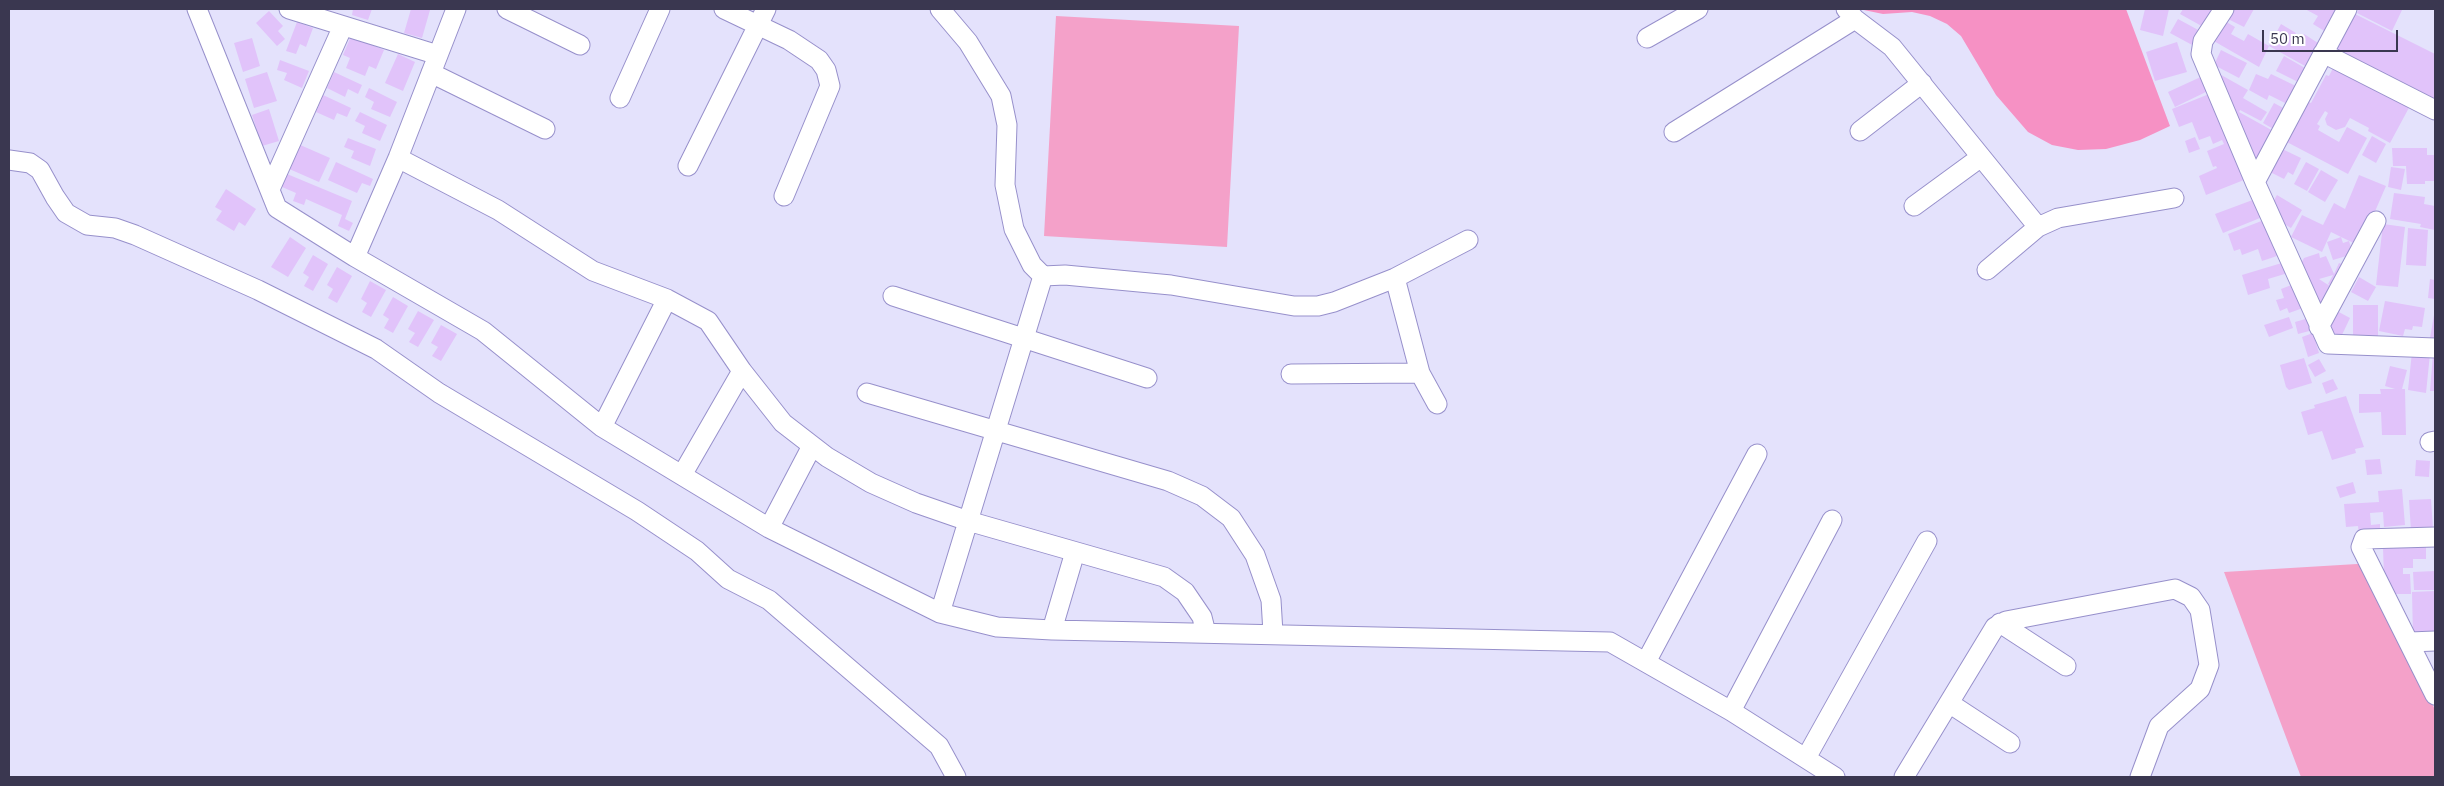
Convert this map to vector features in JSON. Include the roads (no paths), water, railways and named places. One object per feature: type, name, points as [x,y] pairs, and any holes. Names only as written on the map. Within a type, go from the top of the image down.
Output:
[{"type":"street","points":[[196,9],[277,208],[355,257],[483,331],[602,427],[769,528],[940,613],[997,627],[1052,630],[1600,640],[1610,642],[1731,711],[1835,777]]},
{"type":"street","points":[[289,9],[343,26],[435,64],[545,129]]},
{"type":"street","points":[[355,257],[398,158],[456,9]]},
{"type":"street","points":[[507,9],[580,45]]},
{"type":"street","points":[[620,98],[660,9]]},
{"type":"street","points":[[724,9],[789,40],[819,60],[826,70],[830,86],[784,196]]},
{"type":"street","points":[[688,166],[766,9]]},
{"type":"street","points":[[940,9],[972,48],[1001,96],[1007,125],[1005,184],[1014,229],[1032,265],[1044,276],[1065,275],[1171,285],[1294,306],[1318,306],[1334,302],[1395,278],[1468,240]]},
{"type":"street","points":[[1647,38],[1698,9]]},
{"type":"street","points":[[2224,9],[2203,41],[2201,54],[2255,182],[2328,344],[2435,348]]},
{"type":"street","points":[[2255,182],[2347,9]]},
{"type":"street","points":[[1674,132],[1851,14],[1892,46],[2038,227]]},
{"type":"street","points":[[270,189],[343,26]]},
{"type":"street","points":[[2323,54],[2435,110]]},
{"type":"street","points":[[1860,131],[1922,83]]},
{"type":"street","points":[[1914,206],[1981,156]]},
{"type":"street","points":[[398,158],[498,210],[593,271],[667,299],[708,321],[742,371],[783,422],[812,446],[870,483],[916,503],[968,521],[1164,577],[1185,592],[1202,617],[1206,633]]},
{"type":"street","points":[[9,160],[30,163],[40,170],[66,212],[87,225],[116,228],[135,235],[258,290],[376,349],[439,393],[637,511],[697,551],[728,579],[769,600],[939,746],[956,777]]},
{"type":"street","points":[[1987,270],[2038,227],[2058,218],[2174,198]]},
{"type":"street","points":[[2319,327],[2376,222]]},
{"type":"street","points":[[940,613],[1044,276]]},
{"type":"street","points":[[1395,278],[1420,373],[1437,404]]},
{"type":"street","points":[[892,296],[1147,378]]},
{"type":"street","points":[[602,427],[667,299]]},
{"type":"street","points":[[682,475],[742,371]]},
{"type":"street","points":[[1290,374],[1420,373]]},
{"type":"street","points":[[867,392],[1168,481],[1202,496],[1231,518],[1255,555],[1271,600],[1273,633]]},
{"type":"street","points":[[769,528],[812,446]]},
{"type":"street","points":[[1646,662],[1757,454]]},
{"type":"street","points":[[1731,711],[1832,520]]},
{"type":"street","points":[[2435,537],[2364,539],[2361,547],[2392,613],[2410,642],[2435,695]]},
{"type":"street","points":[[1806,758],[1926,541]]},
{"type":"street","points":[[1052,630],[1075,552]]},
{"type":"street","points":[[1904,777],[1994,627],[2000,623],[2175,589],[2191,597],[2200,610],[2209,665],[2200,689],[2159,726],[2140,777]]},
{"type":"street","points":[[2000,623],[2066,666]]},
{"type":"street","points":[[2410,642],[2435,641]]},
{"type":"street","points":[[1949,703],[2010,743]]}]
